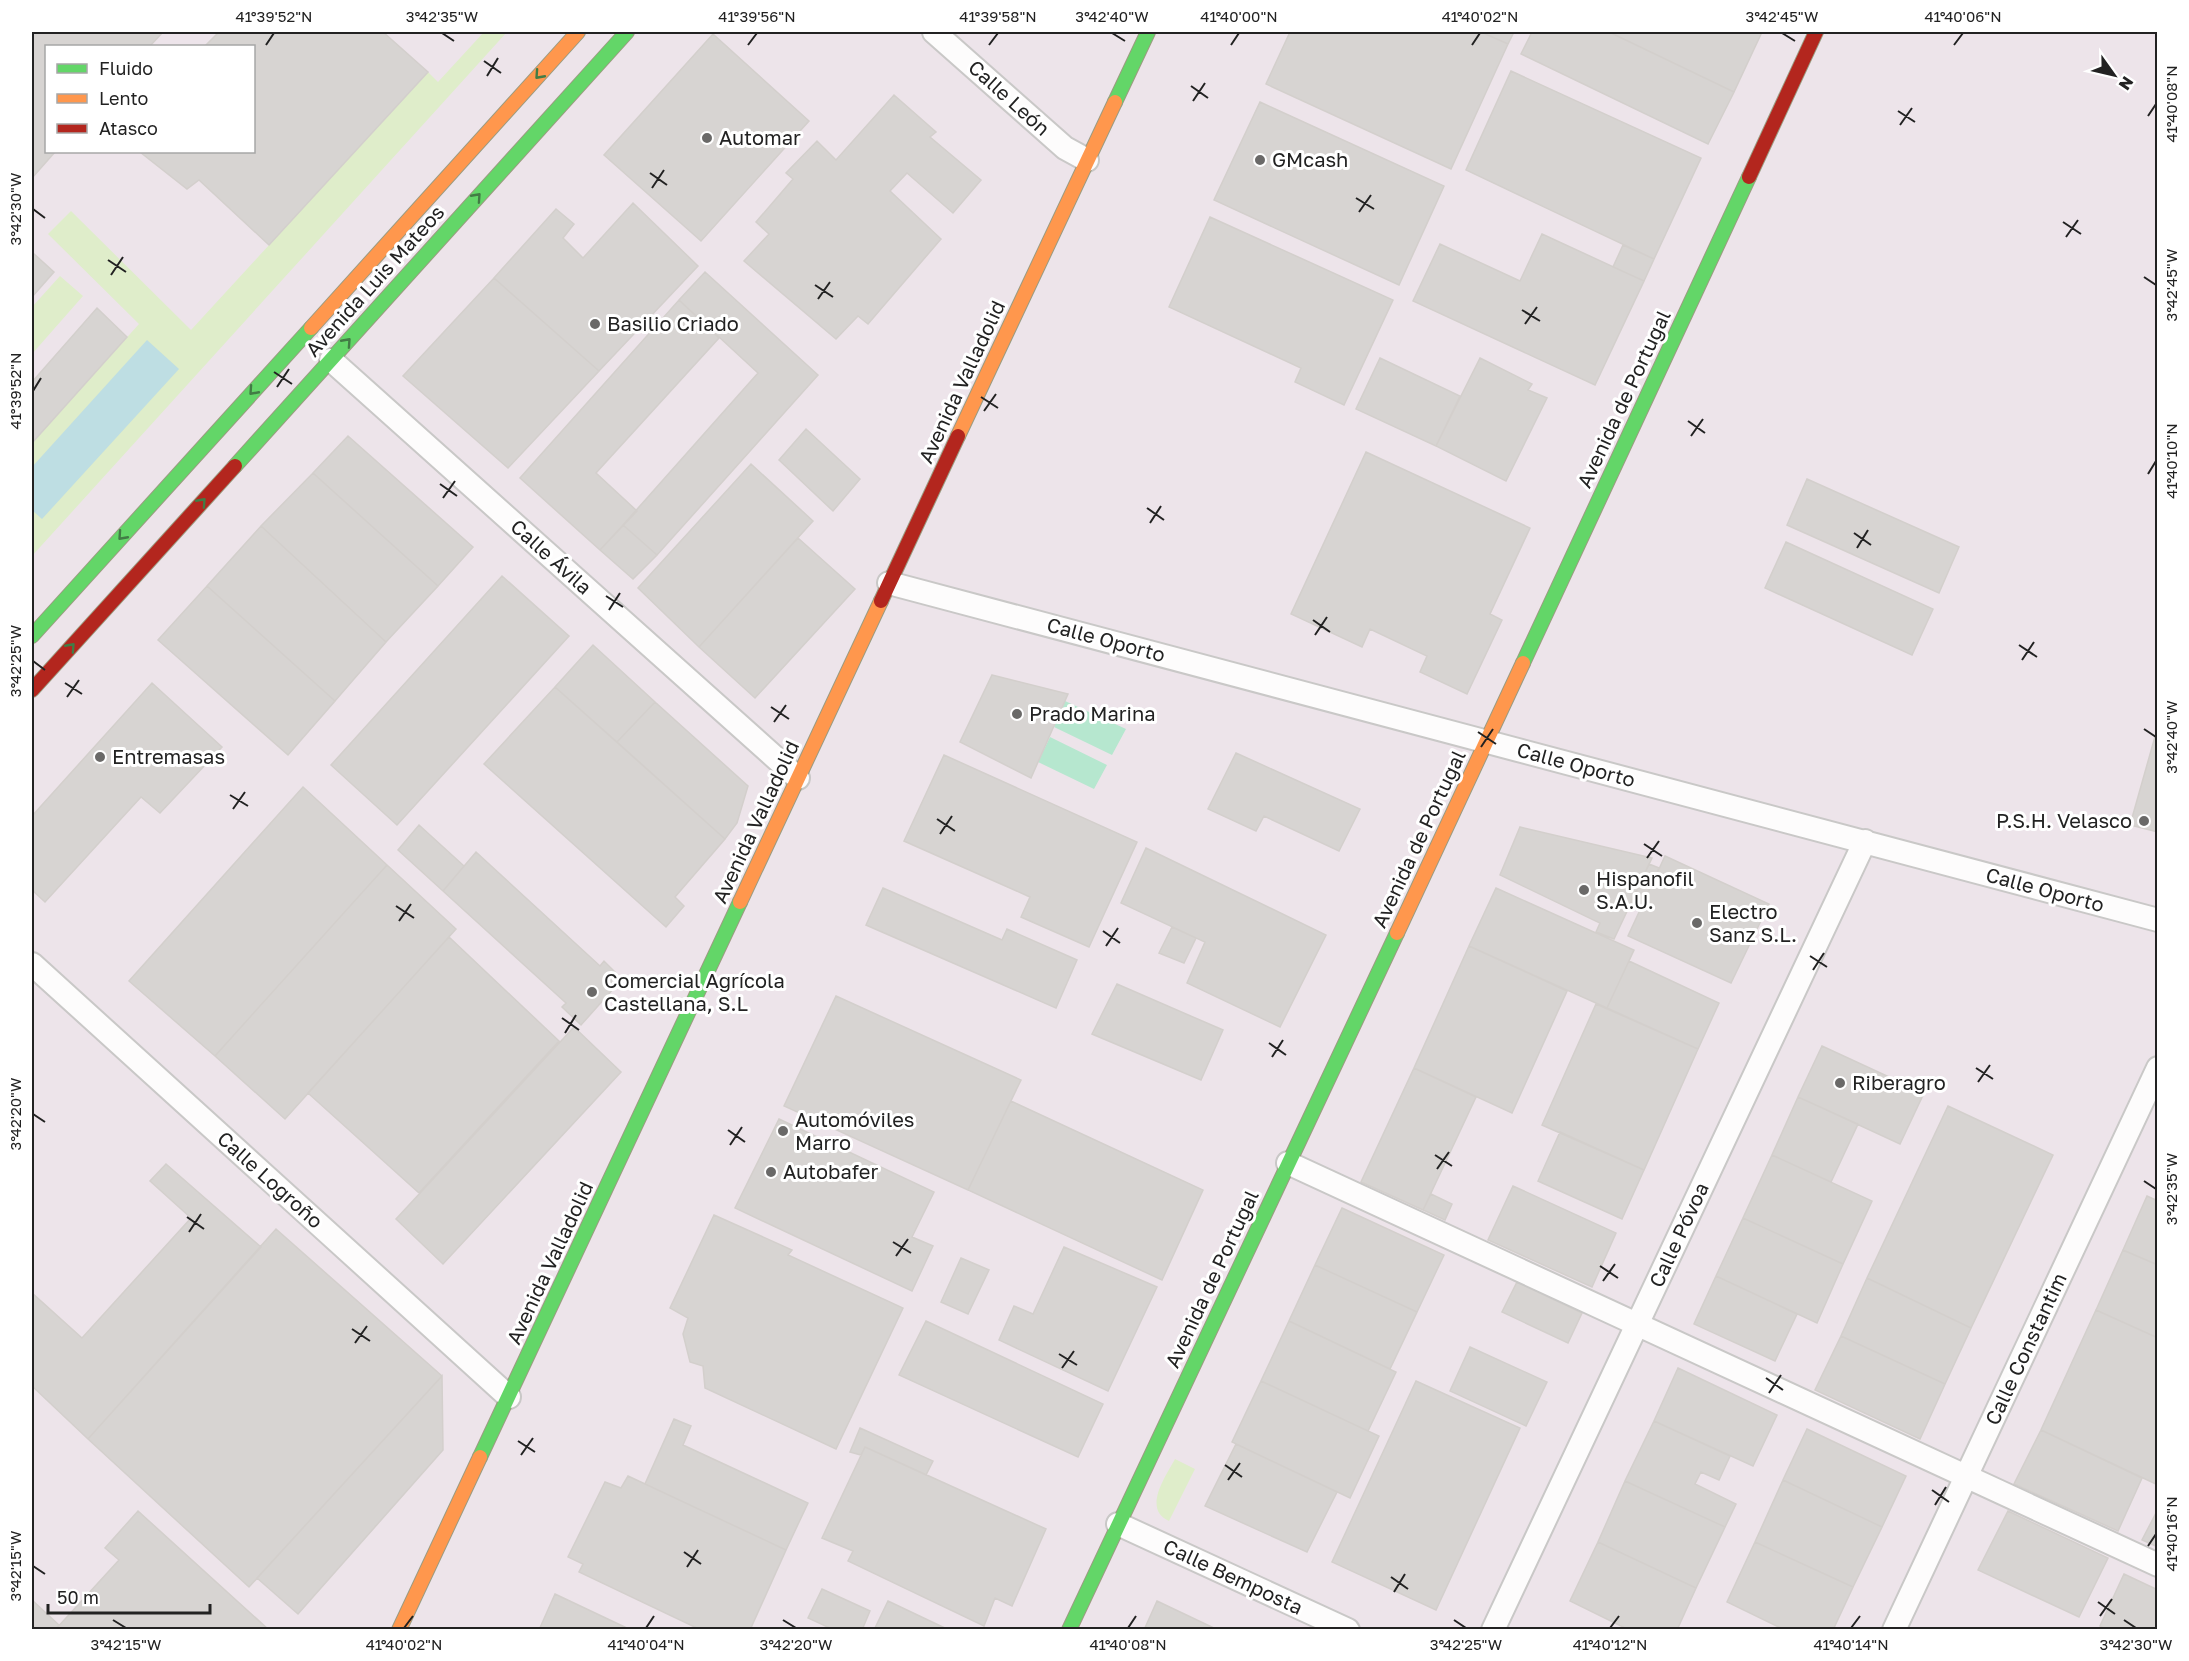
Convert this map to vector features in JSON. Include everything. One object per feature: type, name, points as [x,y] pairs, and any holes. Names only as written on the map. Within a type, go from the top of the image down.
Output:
[{"type":"main road","name":"Avenida Luis Mateos","points":[[32,636],[578,32]]},
{"type":"main road","name":"Avenida Luis Mateos","points":[[32,690],[627,32]]},
{"type":"main road","name":"Avenida Valladolid","points":[[399,1629],[1148,32]]},
{"type":"main road","name":"Avenida de Portugal","points":[[1069,1629],[1487,741],[1816,32]]},
{"type":"street","name":"Calle León","points":[[934,32],[1065,148],[1087,160]]},
{"type":"street","name":"Calle Ávila","points":[[331,360],[798,778]]},
{"type":"street","name":"Calle Oporto","points":[[889,583],[2157,920]]},
{"type":"street","name":"Calle Póvoa","points":[[1493,1629],[1865,841]]},
{"type":"street","name":"Calle Logroño","points":[[32,964],[509,1397]]},
{"type":"street","name":"Calle Constantim","points":[[1894,1629],[2157,1068]]},
{"type":"street","points":[[1288,1163],[2157,1565]]},
{"type":"street","name":"Calle Bemposta","points":[[1119,1524],[1348,1629]]},
{"type":"shaded area","points":[[32,32],[2157,32],[2157,1629],[32,1629]]},
{"type":"green space","points":[[484,32],[507,32],[32,556],[32,443],[139,324],[48,234],[71,211],[191,330],[428,72],[438,82]]},
{"type":"green space","points":[[60,276],[83,296],[32,354],[32,307]]},
{"type":"green space","points":[[1065,701],[1126,729],[1112,755],[1054,727]]},
{"type":"green space","points":[[1050,737],[1107,765],[1094,789],[1038,762]]},
{"type":"green space","points":[[1175,1459],[1195,1469],[1169,1521],[1161,1516],[1157,1509],[1157,1501],[1158,1492]]},
{"type":"water","points":[[147,340],[179,369],[42,519],[32,510],[32,467]]},
{"type":"building","points":[[32,32],[163,32],[151,45],[45,45],[45,153],[54,153],[32,178]]},
{"type":"building","points":[[219,32],[383,32],[428,72],[269,245],[199,180],[187,189],[141,153],[255,153],[255,45],[206,45]]},
{"type":"building","points":[[1290,32],[1481,32],[1508,44],[1451,169],[1266,84]]},
{"type":"building","points":[[1481,32],[1514,32],[1508,44]]},
{"type":"building","points":[[1532,32],[1609,32],[1734,92],[1708,144],[1521,54]]},
{"type":"building","points":[[1609,32],[1762,32],[1734,92]]},
{"type":"building","name":"Automar","points":[[713,34],[809,121],[701,241],[604,155]]},
{"type":"building","points":[[1511,71],[1701,158],[1654,259],[1466,170]]},
{"type":"building","points":[[894,95],[936,132],[930,137],[981,180],[953,213],[907,173],[890,191],[941,239],[868,324],[858,316],[836,339],[744,261],[769,234],[756,222],[793,179],[786,173],[817,141],[836,160]]},
{"type":"building","points":[[1260,102],[1444,186],[1399,285],[1214,200]]},
{"type":"building","name":"Basilio Criado","points":[[633,203],[698,266],[599,371],[494,278],[556,209],[574,224],[563,238],[583,258]]},
{"type":"building","points":[[1210,217],[1393,300],[1344,405],[1295,382],[1301,368],[1169,307]]},
{"type":"building","points":[[1542,234],[1644,281],[1595,385],[1413,301],[1440,244],[1520,281]]},
{"type":"building","points":[[1623,245],[1654,259],[1644,281],[1613,267]]},
{"type":"building","points":[[32,254],[54,272],[32,297]]},
{"type":"building","points":[[705,272],[818,375],[657,555],[623,525],[758,373],[679,300]]},
{"type":"building","points":[[494,278],[599,371],[508,468],[403,376]]},
{"type":"building","points":[[679,300],[719,338],[596,473],[637,511],[600,550],[520,478]]},
{"type":"building","points":[[97,308],[127,337],[32,443],[32,382]]},
{"type":"building","points":[[1380,358],[1460,396],[1436,446],[1356,409]]},
{"type":"building","points":[[1480,358],[1532,384],[1528,390],[1547,398],[1506,481],[1436,446]]},
{"type":"building","points":[[806,429],[860,479],[833,511],[779,460]]},
{"type":"building","points":[[348,436],[473,547],[438,586],[313,473]]},
{"type":"building","points":[[1366,452],[1530,528],[1490,614],[1502,620],[1467,694],[1420,672],[1427,656],[1370,629],[1362,647],[1291,614]]},
{"type":"building","points":[[751,464],[813,521],[699,647],[638,588]]},
{"type":"building","points":[[313,473],[438,586],[386,642],[261,526]]},
{"type":"building","points":[[1807,479],[1959,547],[1939,593],[1787,525]]},
{"type":"building","points":[[623,525],[657,555],[633,579],[600,550]]},
{"type":"building","points":[[261,526],[386,642],[335,701],[207,586]]},
{"type":"building","points":[[798,538],[855,589],[755,698],[699,647]]},
{"type":"building","points":[[1786,542],[1933,609],[1912,655],[1765,588]]},
{"type":"building","points":[[502,576],[569,636],[397,825],[331,765]]},
{"type":"building","points":[[207,586],[335,701],[288,755],[158,640]]},
{"type":"building","points":[[593,645],[655,702],[617,742],[555,687]]},
{"type":"building","name":"Prado Marina","points":[[992,675],[1068,694],[1031,778],[960,742]]},
{"type":"building","points":[[152,683],[222,747],[160,813],[141,797],[45,902],[32,890],[32,816]]},
{"type":"building","points":[[555,687],[725,839],[675,897],[684,906],[666,927],[484,764]]},
{"type":"building","points":[[655,702],[748,786],[737,823],[725,839],[617,742]]},
{"type":"building","points":[[2158,726],[2158,832],[2130,825]]},
{"type":"building","points":[[1236,753],[1360,809],[1339,851],[1264,816],[1256,831],[1208,809]]},
{"type":"building","points":[[944,755],[1137,842],[1089,947],[1021,917],[1030,897],[904,841]]},
{"type":"building","points":[[303,787],[387,865],[215,1056],[129,981]]},
{"type":"building","points":[[419,825],[464,866],[443,891],[398,850]]},
{"type":"building","name":"Hispanofil S.A.U.","points":[[1520,827],[1652,858],[1614,939],[1596,932],[1600,923],[1500,875]]},
{"type":"building","points":[[1146,848],[1326,935],[1280,1027],[1187,983],[1205,942],[1121,903]]},
{"type":"building","points":[[476,852],[600,966],[604,961],[622,979],[581,1025],[562,1007],[566,1003],[443,891]]},
{"type":"building","name":"Electro Sanz S.L.","points":[[1665,856],[1769,904],[1731,983],[1628,936]]},
{"type":"building","points":[[1649,864],[1659,868],[1640,910],[1629,906]]},
{"type":"building","points":[[387,865],[456,929],[285,1119],[215,1056]]},
{"type":"building","points":[[883,888],[1002,940],[1007,929],[1077,960],[1056,1008],[866,925]]},
{"type":"building","points":[[1496,888],[1634,950],[1607,1008],[1469,946]]},
{"type":"building","points":[[1172,927],[1196,938],[1184,963],[1159,953]]},
{"type":"building","points":[[449,937],[559,1041],[419,1193],[308,1093]]},
{"type":"building","points":[[1469,946],[1567,991],[1512,1113],[1414,1068]]},
{"type":"building","points":[[1629,961],[1719,1003],[1698,1049],[1607,1008]]},
{"type":"building","points":[[1117,984],[1223,1030],[1201,1080],[1092,1034]]},
{"type":"building","points":[[836,996],[1021,1080],[968,1190],[784,1106]]},
{"type":"building","points":[[1596,1004],[1698,1049],[1644,1170],[1542,1125]]},
{"type":"building","points":[[574,1027],[621,1072],[443,1264],[396,1219]]},
{"type":"building","points":[[1822,1046],[1924,1093],[1900,1144],[1798,1097]]},
{"type":"building","points":[[1414,1068],[1476,1097],[1423,1210],[1361,1182]]},
{"type":"building","points":[[1798,1097],[1858,1124],[1831,1182],[1772,1155]]},
{"type":"building","points":[[1011,1101],[1203,1190],[1162,1280],[968,1190]]},
{"type":"building","points":[[1948,1106],[2053,1155],[1971,1328],[1867,1278]]},
{"type":"building","points":[[779,1119],[934,1192],[912,1237],[933,1246],[912,1291],[735,1208]]},
{"type":"building","points":[[1560,1132],[1644,1170],[1622,1219],[1538,1181]]},
{"type":"building","points":[[1772,1155],[1872,1201],[1843,1264],[1743,1218]]},
{"type":"building","points":[[166,1164],[261,1247],[88,1439],[32,1386],[32,1293],[82,1338],[191,1218],[150,1181]]},
{"type":"building","points":[[1513,1186],[1616,1233],[1592,1287],[1488,1240]]},
{"type":"building","points":[[1431,1194],[1452,1204],[1445,1220],[1423,1210]]},
{"type":"building","points":[[2147,1196],[2158,1201],[2158,1265],[2123,1250]]},
{"type":"building","points":[[1342,1208],[1444,1255],[1417,1312],[1315,1265]]},
{"type":"building","points":[[714,1215],[792,1250],[788,1255],[903,1308],[836,1449],[705,1388],[703,1366],[690,1362],[683,1334],[688,1318],[670,1308]]},
{"type":"building","points":[[1743,1218],[1843,1264],[1817,1323],[1716,1276]]},
{"type":"building","points":[[276,1229],[442,1376],[249,1587],[88,1439]]},
{"type":"building","points":[[1064,1247],[1157,1287],[1108,1391],[999,1340],[1014,1306],[1033,1314]]},
{"type":"building","points":[[2123,1250],[2158,1265],[2158,1338],[2096,1310]]},
{"type":"building","points":[[961,1258],[989,1270],[968,1314],[941,1302]]},
{"type":"building","points":[[1315,1265],[1417,1312],[1390,1369],[1289,1321]]},
{"type":"building","points":[[1716,1276],[1797,1314],[1775,1361],[1694,1324]]},
{"type":"building","points":[[1867,1278],[1971,1328],[1945,1384],[1841,1336]]},
{"type":"building","points":[[1517,1282],[1582,1313],[1568,1343],[1502,1312]]},
{"type":"building","points":[[2096,1310],[2158,1338],[2158,1485],[2041,1430]]},
{"type":"building","points":[[926,1321],[1103,1404],[1078,1457],[899,1375]]},
{"type":"building","points":[[1289,1321],[1396,1372],[1368,1431],[1261,1381]]},
{"type":"building","points":[[1841,1336],[1945,1384],[1920,1439],[1815,1390]]},
{"type":"building","points":[[1470,1347],[1547,1382],[1526,1426],[1450,1391]]},
{"type":"building","points":[[1678,1368],[1777,1415],[1753,1466],[1654,1421]]},
{"type":"building","points":[[442,1376],[443,1450],[298,1614],[257,1578]]},
{"type":"building","points":[[1261,1381],[1379,1436],[1350,1498],[1232,1442]]},
{"type":"building","points":[[1416,1381],[1520,1428],[1436,1610],[1332,1562]]},
{"type":"building","points":[[674,1419],[691,1426],[683,1445],[808,1503],[786,1550],[645,1484]]},
{"type":"building","points":[[1654,1421],[1730,1456],[1719,1480],[1701,1472],[1695,1484],[1736,1504],[1725,1527],[1625,1481]]},
{"type":"building","points":[[860,1428],[933,1461],[926,1475],[865,1447],[861,1455],[850,1452]]},
{"type":"building","points":[[1807,1429],[1906,1476],[1882,1527],[1783,1480]]},
{"type":"building","points":[[2041,1430],[2142,1478],[2118,1531],[2014,1484]]},
{"type":"building","points":[[1236,1444],[1337,1492],[1307,1552],[1205,1506]]},
{"type":"building","points":[[865,1447],[1046,1529],[1012,1606],[995,1598],[984,1626],[848,1561],[853,1551],[822,1538]]},
{"type":"building","points":[[628,1476],[786,1550],[750,1630],[701,1630],[579,1572],[583,1564],[568,1557],[605,1482],[621,1488]]},
{"type":"building","points":[[1783,1480],[1882,1527],[1853,1587],[1755,1542]]},
{"type":"building","points":[[1625,1481],[1725,1527],[1696,1588],[1598,1542]]},
{"type":"building","points":[[2158,1509],[2158,1547],[2142,1540]]},
{"type":"building","points":[[138,1511],[269,1630],[55,1630],[119,1560],[105,1548]]},
{"type":"building","points":[[2008,1511],[2108,1558],[2079,1617],[1978,1570]]},
{"type":"building","points":[[1598,1542],[1696,1588],[1677,1630],[1629,1630],[1570,1601]]},
{"type":"building","points":[[1755,1542],[1853,1587],[1833,1630],[1785,1630],[1727,1602]]},
{"type":"building","points":[[2124,1574],[2158,1590],[2158,1630],[2107,1630],[2100,1626]]},
{"type":"building","points":[[822,1589],[870,1611],[862,1630],[834,1630],[808,1618]]},
{"type":"building","points":[[555,1594],[631,1630],[539,1630]]},
{"type":"building","points":[[32,1600],[59,1625],[55,1630],[32,1630]]},
{"type":"building","points":[[888,1601],[949,1630],[874,1630]]},
{"type":"building","points":[[1157,1601],[1216,1629],[1144,1630]]},
{"type":"traffic: fast","points":[[235,466],[627,32]]},
{"type":"traffic: fast","points":[[1115,102],[1148,32]]},
{"type":"traffic: fast","points":[[1523,663],[1749,177]]},
{"type":"traffic: fast","points":[[32,636],[311,328]]},
{"type":"traffic: fast","points":[[480,1457],[740,902]]},
{"type":"traffic: fast","points":[[1069,1630],[1397,933]]},
{"type":"traffic: slow","points":[[311,328],[578,32]]},
{"type":"traffic: slow","points":[[958,436],[1115,102]]},
{"type":"traffic: slow","points":[[740,902],[881,601]]},
{"type":"traffic: slow","points":[[1397,933],[1523,663]]},
{"type":"traffic: slow","points":[[399,1630],[480,1457]]},
{"type":"traffic: jam","points":[[1749,177],[1816,32]]},
{"type":"traffic: jam","points":[[881,601],[958,436]]},
{"type":"traffic: jam","points":[[32,690],[235,466]]},
{"type":"place","name":"Automar","points":[[707,138]]},
{"type":"place","name":"GMcash","points":[[1260,160]]},
{"type":"place","name":"Basilio Criado","points":[[595,324]]},
{"type":"place","name":"Prado Marina","points":[[1017,714]]},
{"type":"place","name":"Entremasas","points":[[100,757]]},
{"type":"place","name":"P.S.H. Velasco","points":[[2144,821]]},
{"type":"place","name":"Hispanofil S.A.U.","points":[[1584,890]]},
{"type":"place","name":"Electro Sanz S.L.","points":[[1697,923]]},
{"type":"place","name":"Comercial Agrícola Castellana, S.L","points":[[592,992]]},
{"type":"place","name":"Riberagro","points":[[1840,1083]]},
{"type":"place","name":"Automóviles Marro","points":[[783,1131]]},
{"type":"place","name":"Autobafer","points":[[771,1172]]}]
